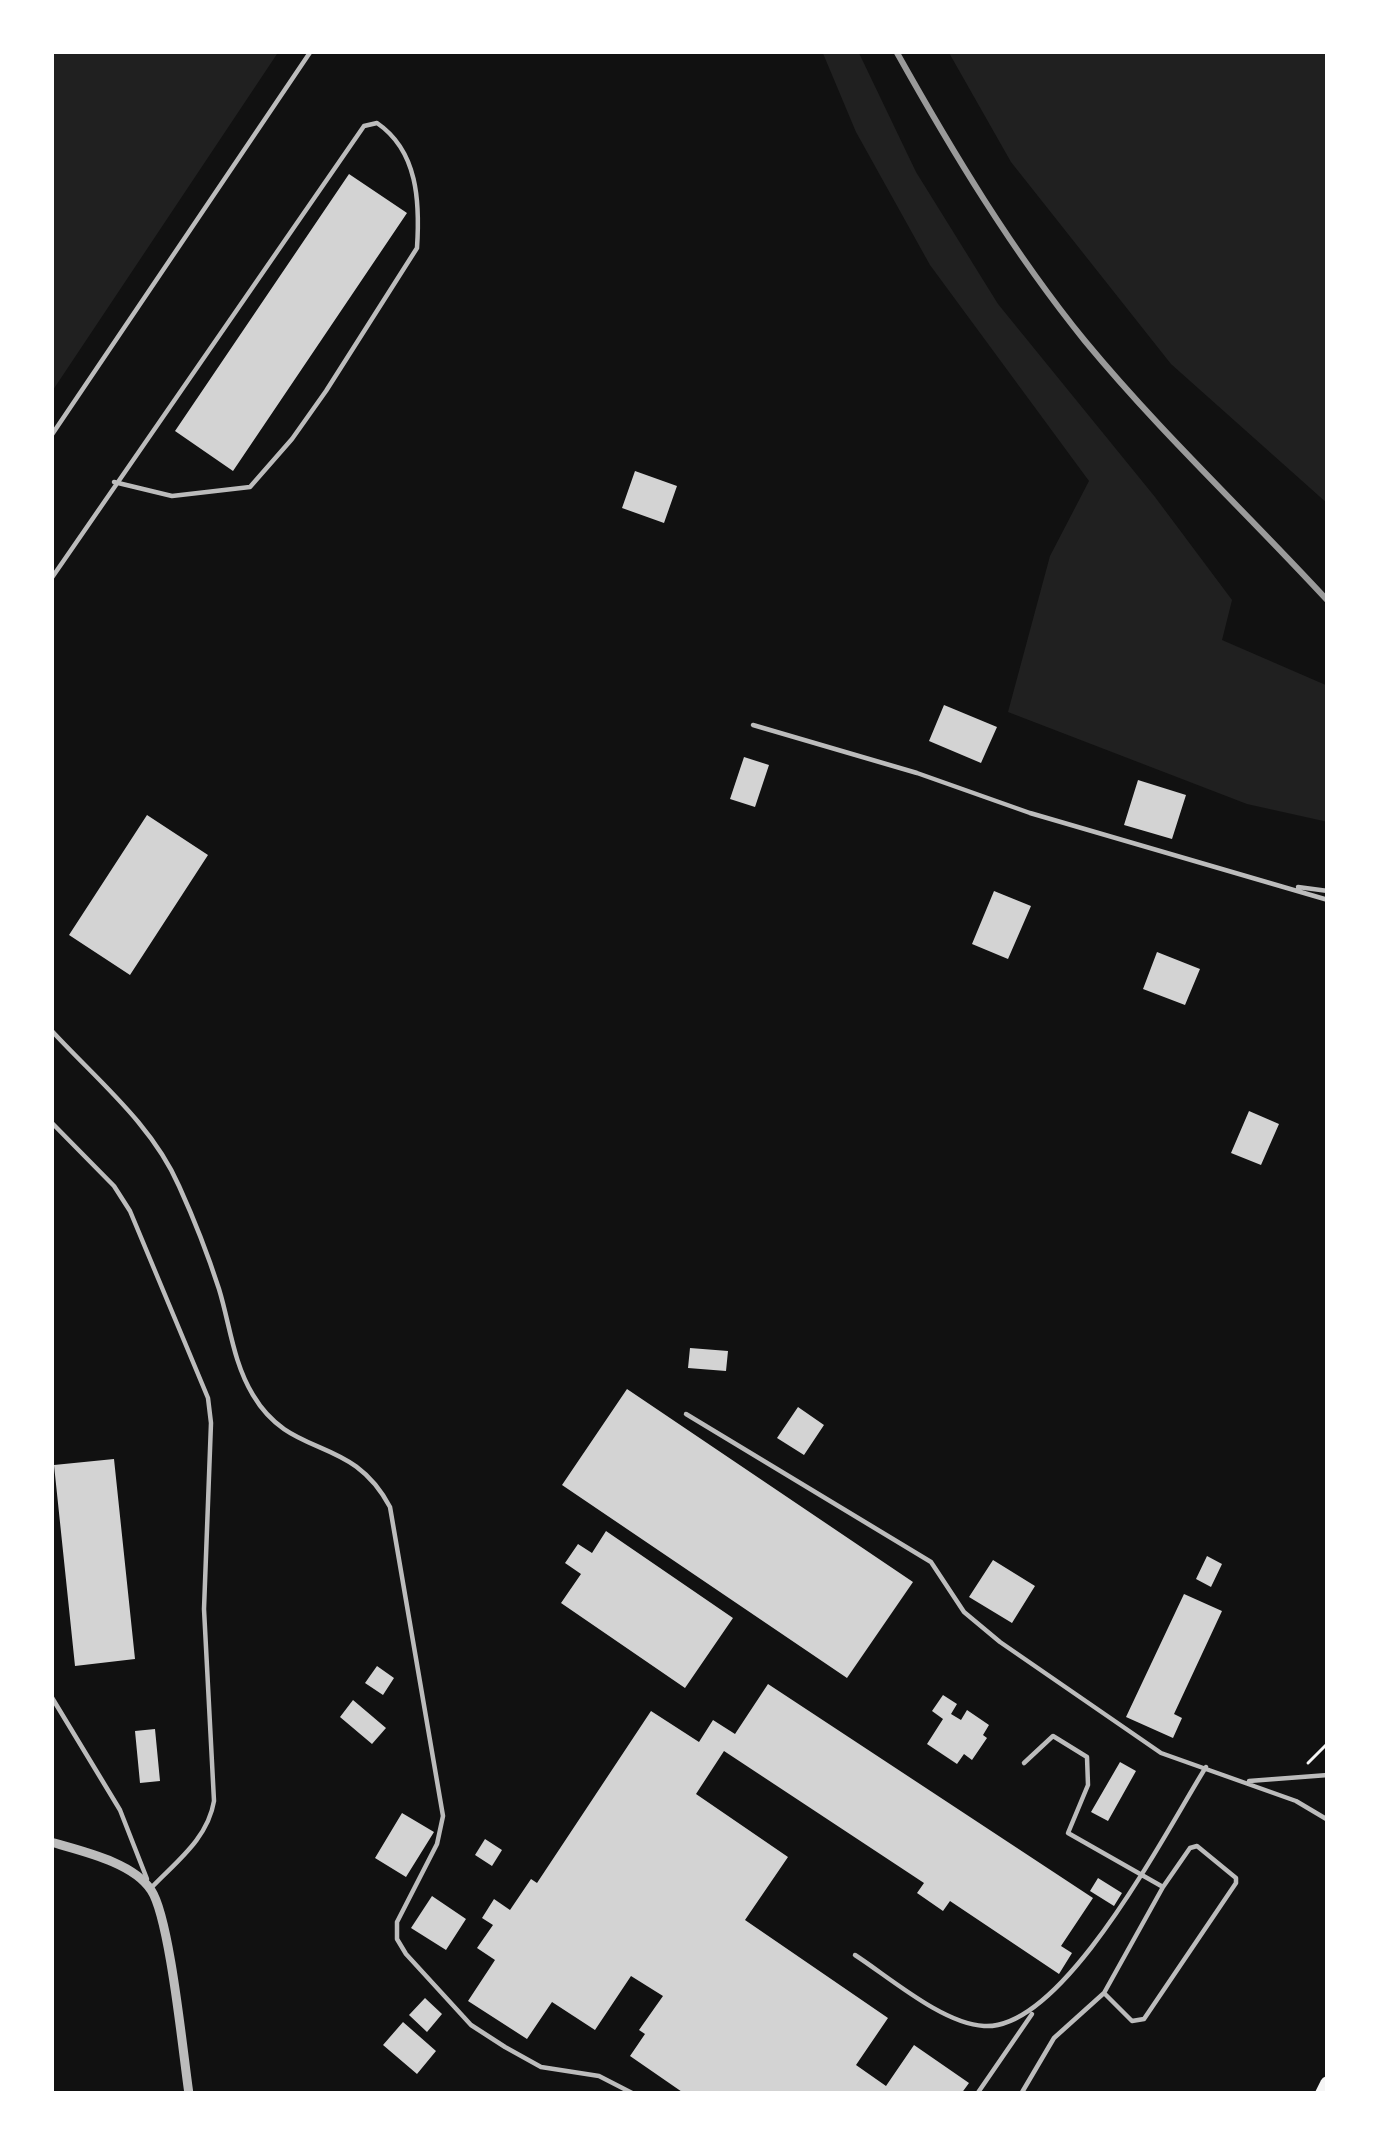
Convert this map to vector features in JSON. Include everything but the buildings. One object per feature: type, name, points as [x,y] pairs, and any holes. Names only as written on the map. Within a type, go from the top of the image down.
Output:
[{"type":"highway","points":[[1323,2094],[1328,2084]]},
{"type":"street","points":[[51,1842],[111,1860],[151,1888],[161,1917],[189,2094]]},
{"type":"lane","points":[[51,436],[311,51]]},
{"type":"lane","points":[[51,579],[114,482],[364,126],[377,123],[392,133],[410,160],[417,248],[292,439],[250,487],[172,496],[114,482]]},
{"type":"lane","points":[[753,725],[1328,900]]},
{"type":"lane","points":[[1288,886],[1328,890]]},
{"type":"lane","points":[[51,1030],[164,1156],[220,1290],[240,1369],[253,1395],[287,1435],[338,1452],[362,1467],[390,1507],[443,1816],[436,1844],[397,1922],[397,1939],[471,2026],[541,2067],[599,2076],[634,2094]]},
{"type":"lane","points":[[51,1122],[114,1186],[130,1211],[208,1398],[205,1609],[214,1801],[211,1821],[202,1834],[151,1888],[120,1810],[51,1696]]},
{"type":"lane","points":[[686,1414],[931,1562],[964,1612],[1000,1642],[1161,1753],[1296,1801],[1328,1820]]},
{"type":"lane","points":[[1024,1763],[1053,1736],[1087,1757],[1088,1786],[1068,1833],[1163,1888]]},
{"type":"lane","points":[[977,2094],[1035,2009],[1071,1975],[1206,1767]]},
{"type":"lane","points":[[1243,1781],[1328,1775]]},
{"type":"lane","points":[[1021,2094],[1054,2038],[1104,1993],[1190,1848],[1197,1846],[1236,1878],[1144,2019],[1132,2021],[1104,1993]]},
{"type":"lane","points":[[855,1954],[953,2019],[985,2026],[1011,2021],[1035,2009]]},
{"type":"path","points":[[1294,1776],[1328,1743]]},
{"type":"shaded area","points":[[51,51],[279,51],[51,393]]},
{"type":"shaded area","points":[[822,51],[858,51],[916,172],[998,304],[1232,600],[1222,640],[1328,686],[1328,822],[1247,804],[1008,712],[1050,556],[1089,481],[930,265],[856,132]]},
{"type":"shaded area","points":[[948,51],[1328,51],[1328,504],[1171,364],[1011,162]]},
{"type":"railway","points":[[896,51],[984,200],[1085,341],[1328,601]]}]
